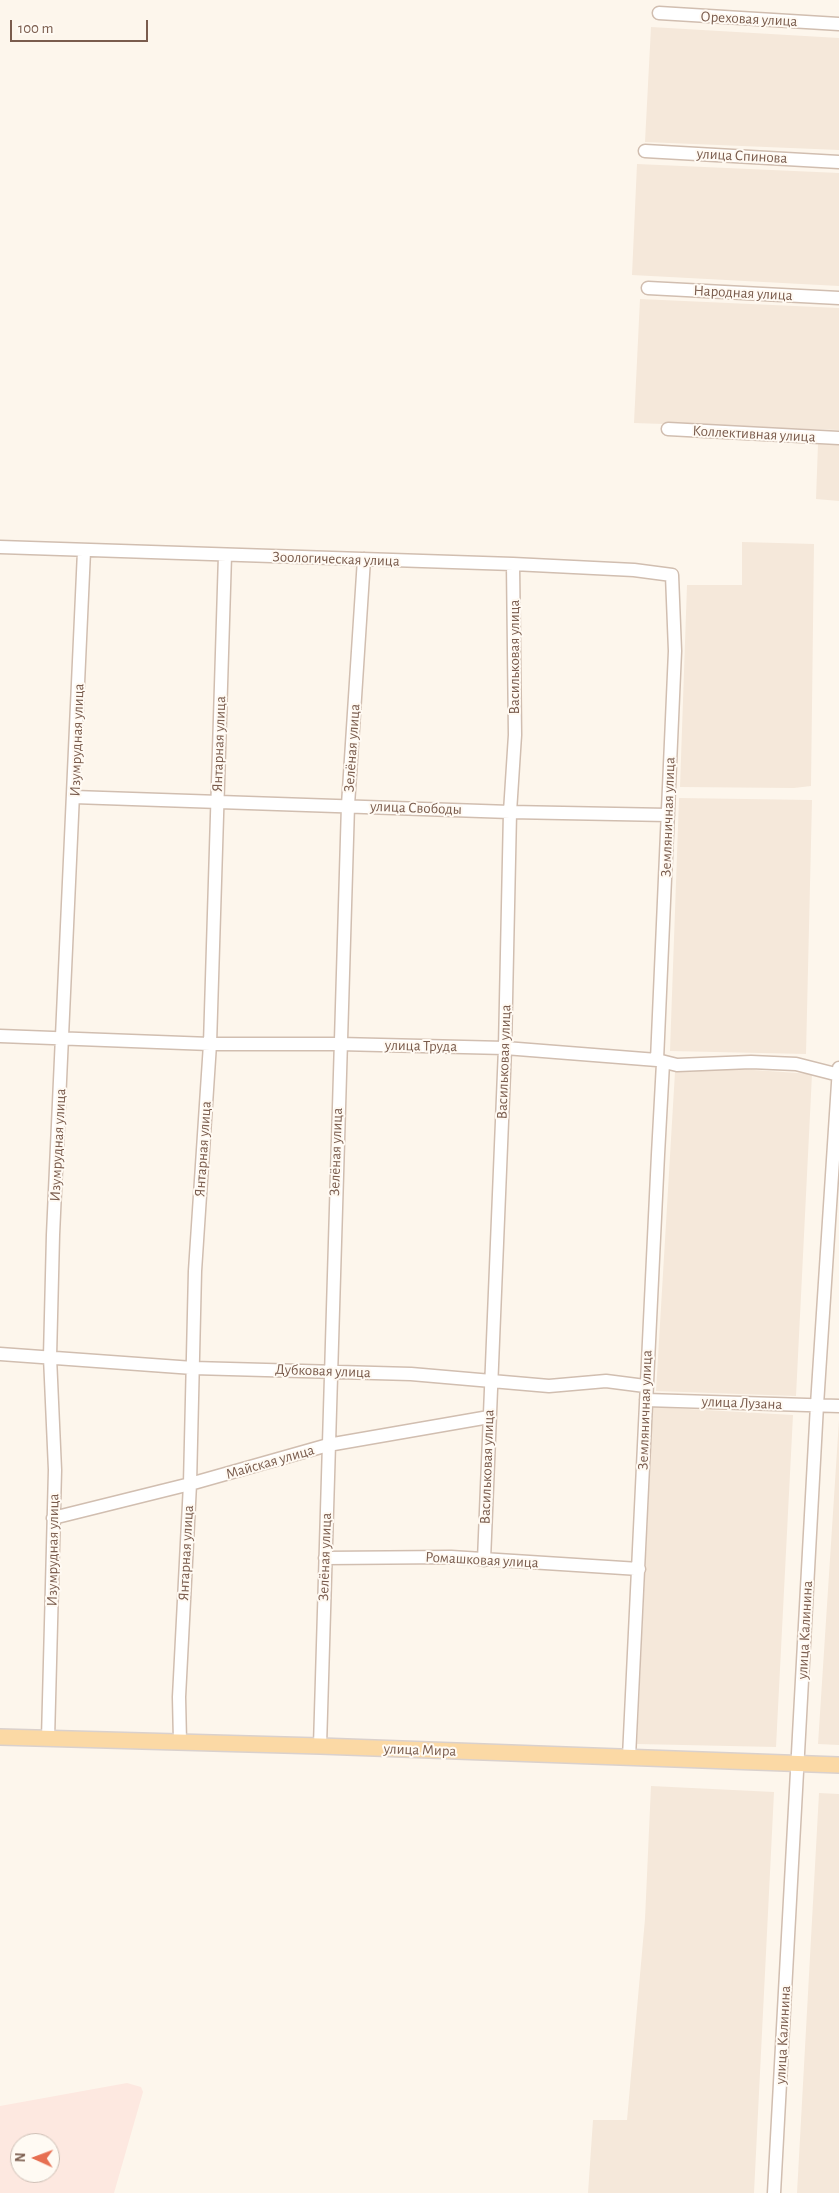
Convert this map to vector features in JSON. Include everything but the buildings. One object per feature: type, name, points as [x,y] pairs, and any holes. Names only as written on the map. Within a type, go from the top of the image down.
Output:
[{"type":"main road","name":"улица Мира","points":[[0,1737],[320,1746],[839,1765]]},
{"type":"street","name":"Ореховая улица","points":[[659,14],[839,24]]},
{"type":"street","name":"улица Спинова","points":[[645,151],[839,162]]},
{"type":"street","name":"Народная улица","points":[[648,288],[839,298]]},
{"type":"street","name":"Коллективная улица","points":[[668,430],[839,438]]},
{"type":"street","name":"Зоологическая улица","points":[[0,547],[513,564],[634,570],[672,575]]},
{"type":"street","name":"Изумрудная улица","points":[[48,1739],[55,1470],[50,1357],[53,1235],[64,1039],[84,551]]},
{"type":"street","name":"Янтарная улица","points":[[180,1742],[179,1697],[190,1484],[195,1271],[210,1044],[225,555]]},
{"type":"street","name":"Зелёная улица","points":[[320,1746],[339,1044],[348,805],[364,560]]},
{"type":"street","name":"Васильковая улица","points":[[484,1560],[504,1048],[510,812],[515,735],[513,564]]},
{"type":"street","name":"Земляничная улица","points":[[629,1757],[639,1569],[675,651],[672,575]]},
{"type":"street","name":"улица Свободы","points":[[74,796],[510,812],[668,815]]},
{"type":"street","name":"улица Труда","points":[[0,1036],[210,1044],[339,1044],[504,1048],[660,1061],[677,1065],[751,1062],[796,1064],[839,1075]]},
{"type":"street","name":"улица Калинина","points":[[774,2193],[817,1405],[839,1068]]},
{"type":"street","name":"Дубковая улица","points":[[0,1354],[192,1368],[411,1374],[549,1386],[606,1381],[645,1386]]},
{"type":"street","name":"улица Лузана","points":[[646,1400],[839,1406]]},
{"type":"street","name":"Майская улица","points":[[54,1518],[190,1484],[328,1445],[489,1417]]},
{"type":"street","name":"Ромашковая улица","points":[[325,1558],[451,1557],[639,1569]]},
{"type":"shaded area","points":[[651,27],[839,38],[839,150],[645,142]]},
{"type":"shaded area","points":[[637,164],[839,173],[839,286],[632,275]]},
{"type":"shaded area","points":[[640,299],[839,308],[839,430],[634,423]]},
{"type":"shaded area","points":[[818,444],[839,445],[839,501],[816,499]]},
{"type":"shaded area","points":[[742,542],[814,544],[811,786],[794,788],[680,787],[687,585],[742,585]]},
{"type":"shaded area","points":[[679,798],[812,800],[806,1054],[670,1051]]},
{"type":"shaded area","points":[[739,1069],[812,1074],[796,1396],[656,1391],[675,1072]]},
{"type":"shaded area","points":[[653,1407],[793,1415],[776,1747],[637,1744]]},
{"type":"shaded area","points":[[839,1420],[839,1745],[818,1744]]},
{"type":"shaded area","points":[[651,1786],[774,1792],[754,2193],[588,2193],[593,2120],[627,2120],[645,1919]]},
{"type":"shaded area","points":[[819,1793],[839,1794],[839,2193],[797,2193]]},
{"type":"shaded area","points":[[127,2083],[141,2087],[143,2092],[114,2193],[0,2193],[0,2106]]}]
